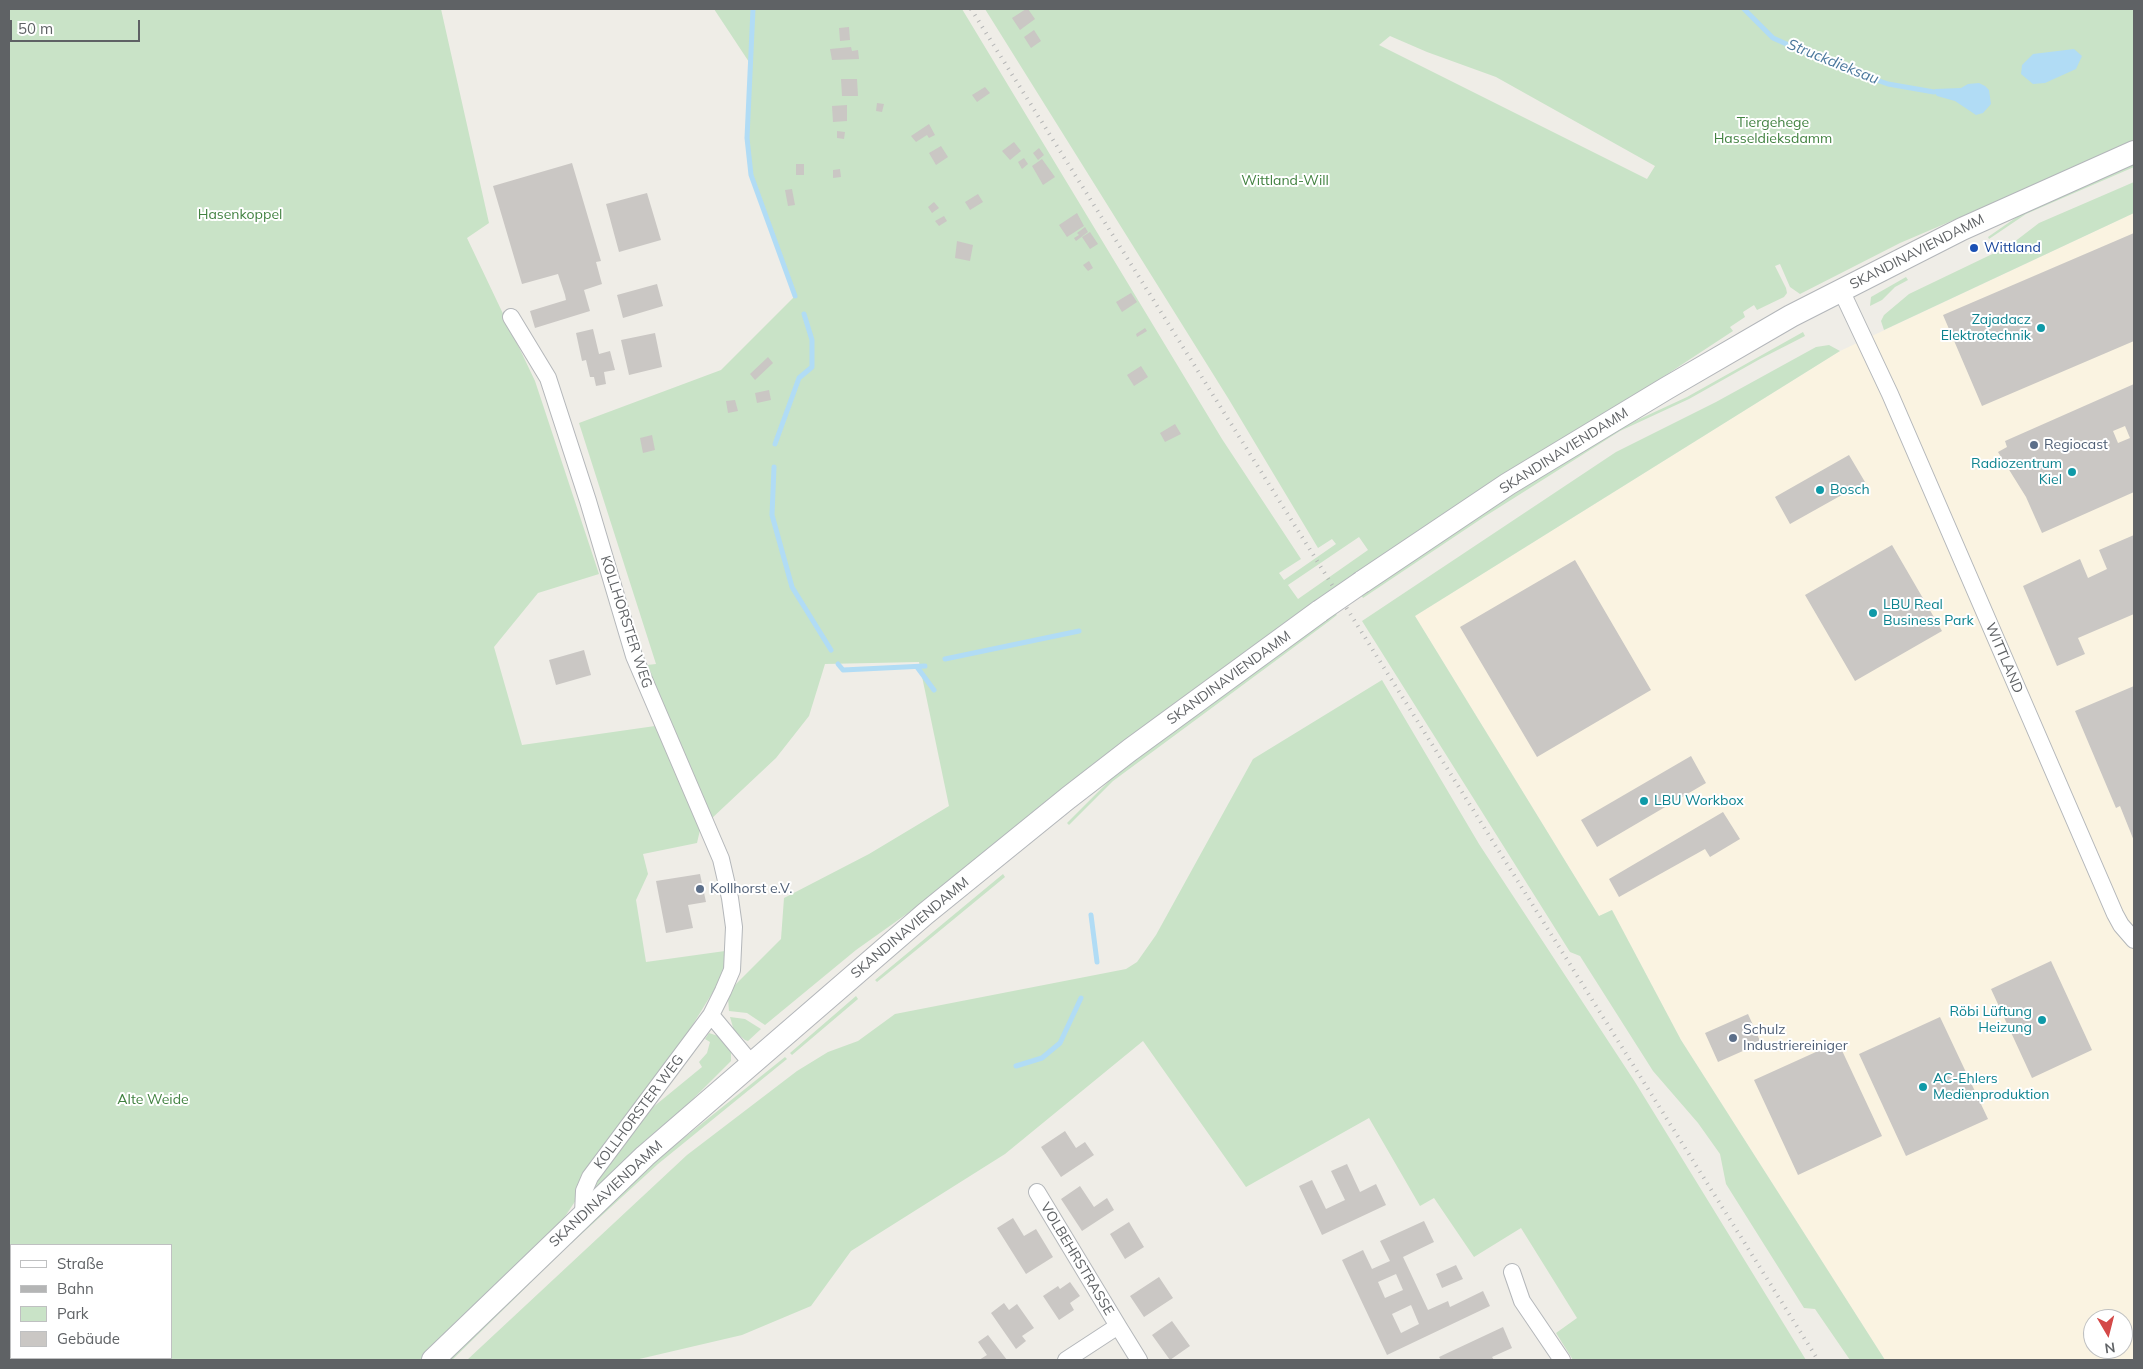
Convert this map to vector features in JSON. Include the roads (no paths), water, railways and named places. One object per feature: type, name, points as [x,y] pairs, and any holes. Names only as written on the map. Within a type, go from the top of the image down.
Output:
[{"type":"main road","name":"SKANDINAVIENDAMM","points":[[433,1360],[645,1156],[925,914],[1068,798],[1320,611],[1508,484],[1675,383],[1791,316],[1989,216],[2134,152]]},
{"type":"street","name":"WITTLAND","points":[[1841,290],[1890,394],[2115,914],[2121,925],[2134,940]]},
{"type":"street","name":"KOLLHORSTER WEG","points":[[511,317],[548,378],[588,501],[634,656],[655,710],[704,817],[726,879],[734,927],[732,970],[711,1015],[590,1177],[584,1191],[583,1214]]},
{"type":"street","points":[[711,1015],[751,1063]]},
{"type":"street","name":"VOLBEHRSTRASSE","points":[[1036,1192],[1139,1360]]},
{"type":"street","points":[[1512,1272],[1522,1301],[1562,1360]]},
{"type":"street","name":"VOLBEHRSTRASSE","points":[[1066,1360],[1118,1326]]},
{"type":"water","points":[[2074,49],[2082,56],[2076,69],[2045,83],[2033,84],[2021,74],[2022,65],[2033,54]]},
{"type":"water","points":[[1979,83],[1989,90],[1991,104],[1983,113],[1976,115],[1955,101],[1937,96],[1934,92],[1935,89],[1961,88],[1968,84]]},
{"type":"waterway","points":[[753,9],[747,138],[751,175],[795,296]]},
{"type":"waterway","name":"Struckdieksau","points":[[1744,9],[1773,38],[1831,64],[1888,84],[1934,92]]},
{"type":"waterway","points":[[775,444],[799,378],[812,367],[812,340],[804,314]]},
{"type":"waterway","points":[[774,467],[772,515],[792,587],[831,650]]},
{"type":"waterway","points":[[945,659],[1079,631]]},
{"type":"waterway","points":[[838,664],[843,670],[925,666]]},
{"type":"waterway","points":[[917,667],[934,690]]},
{"type":"waterway","points":[[1091,915],[1097,962]]},
{"type":"waterway","points":[[1016,1066],[1042,1058],[1060,1043],[1081,998]]},
{"type":"railway","points":[[971,9],[1818,1360]]},
{"type":"place","name":"Wittland","points":[[1974,248]]},
{"type":"place","name":"Zajadacz Elektrotechnik","points":[[2041,328]]},
{"type":"place","name":"Regiocast","points":[[2034,445]]},
{"type":"place","name":"Radiozentrum Kiel","points":[[2072,472]]},
{"type":"place","name":"Bosch","points":[[1820,490]]},
{"type":"place","name":"LBU Real Business Park","points":[[1873,613]]},
{"type":"place","name":"LBU Workbox","points":[[1644,801]]},
{"type":"place","name":"Kollhorst e.V.","points":[[700,889]]},
{"type":"place","name":"Röbi Lüftung Heizung","points":[[2042,1020]]},
{"type":"place","name":"Schulz Industriereiniger","points":[[1733,1038]]},
{"type":"place","name":"AC-Ehlers Medienproduktion","points":[[1923,1087]]},
{"type":"park label","name":"Tiergehege Hasseldieksdamm","points":[[1773,132]]},
{"type":"park label","name":"Wittland-Will","points":[[1285,181]]},
{"type":"park label","name":"Hasenkoppel","points":[[240,215]]},
{"type":"park label","name":"Alte Weide","points":[[153,1100]]}]
